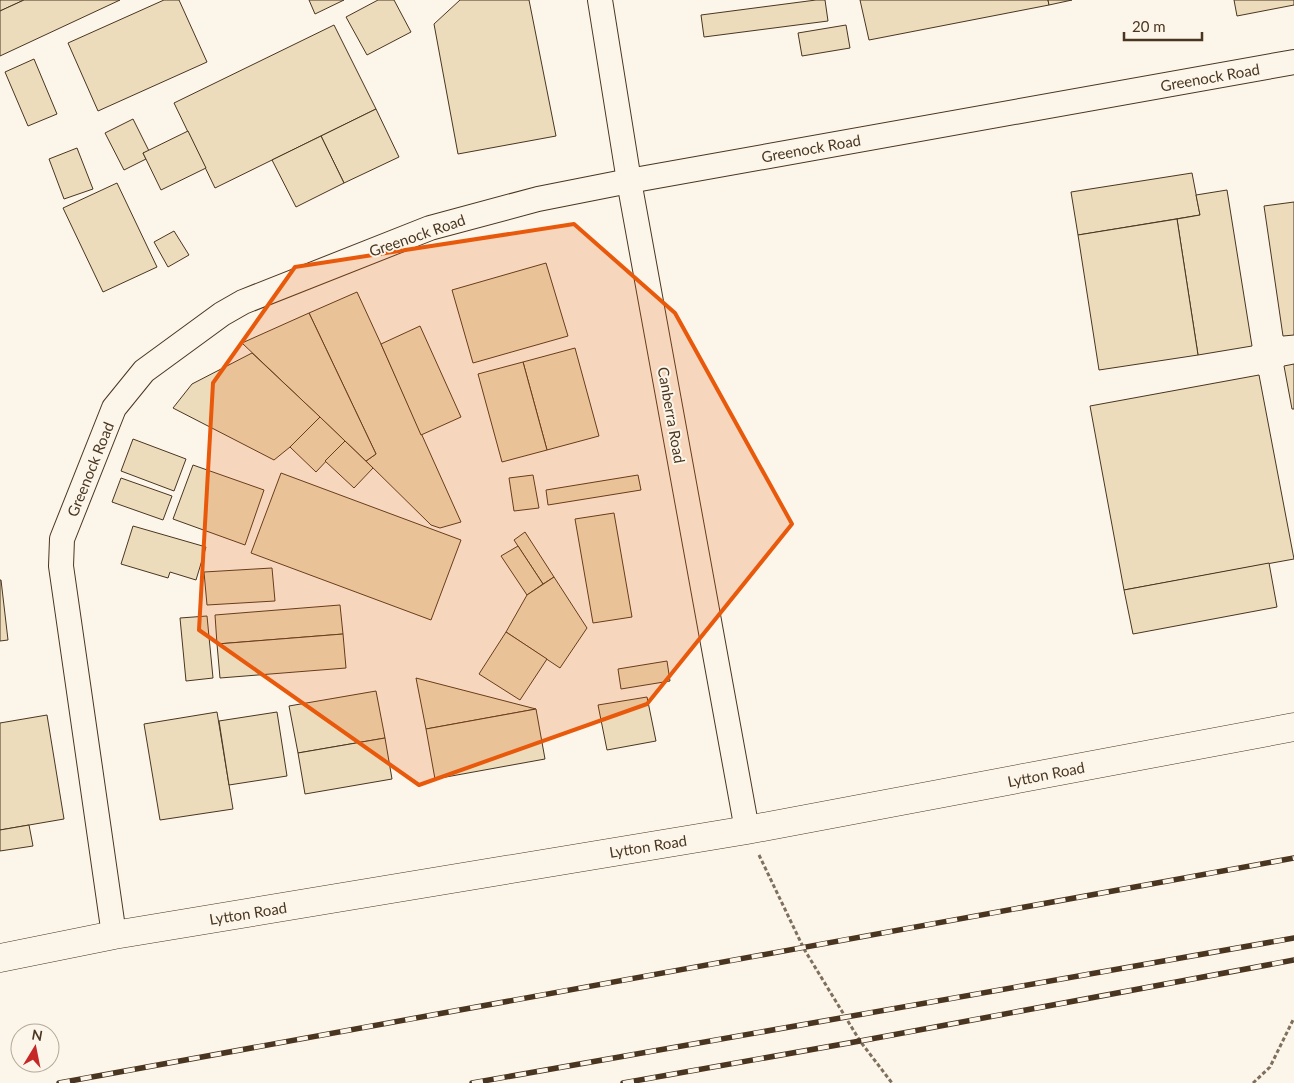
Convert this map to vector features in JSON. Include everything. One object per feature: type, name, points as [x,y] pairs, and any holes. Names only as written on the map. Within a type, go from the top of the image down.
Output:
[{"type":"main road","name":"Lytton Road","points":[[0,958],[114,935],[747,830],[1294,727]]},
{"type":"street","name":"Canberra Road","points":[[600,0],[629,181],[747,830]]},
{"type":"street","name":"Greenock Road","points":[[114,935],[61,566],[62,539],[114,408],[144,371],[222,314],[243,302],[430,228],[538,198],[1294,62]]},
{"type":"path","points":[[747,830],[804,949],[860,1041],[892,1083]]},
{"type":"path","points":[[1253,1083],[1270,1067],[1294,1018]]},
{"type":"highlighted area","points":[[574,224],[675,313],[792,524],[647,704],[419,785],[199,630],[213,383],[295,267]]},
{"type":"building","points":[[0,0],[24,0],[0,11]]},
{"type":"building","points":[[24,0],[120,0],[0,56],[0,11]]},
{"type":"building","points":[[164,0],[179,0],[207,62],[98,111],[68,43]]},
{"type":"building","points":[[309,0],[344,0],[315,14]]},
{"type":"building","points":[[378,0],[394,0],[411,32],[367,55],[346,17]]},
{"type":"building","points":[[460,0],[529,0],[556,136],[458,154],[434,24]]},
{"type":"building","points":[[825,0],[828,21],[704,37],[701,15]]},
{"type":"building","points":[[860,0],[1048,0],[1049,5],[869,40]]},
{"type":"building","points":[[1048,0],[1072,0],[1049,5]]},
{"type":"building","points":[[1234,0],[1294,0],[1294,5],[1237,16]]},
{"type":"building","points":[[334,25],[376,109],[215,188],[174,103]]},
{"type":"building","points":[[846,25],[850,48],[802,56],[798,33]]},
{"type":"building","points":[[34,59],[57,114],[28,126],[5,72]]},
{"type":"building","points":[[376,109],[399,157],[344,183],[321,136]]},
{"type":"building","points":[[133,119],[149,151],[143,153],[146,159],[124,170],[105,133]]},
{"type":"building","points":[[188,131],[206,168],[161,190],[143,153]]},
{"type":"building","points":[[321,136],[344,183],[296,207],[272,160]]},
{"type":"building","points":[[77,148],[93,189],[64,199],[49,159]]},
{"type":"building","points":[[1192,173],[1200,215],[1078,235],[1071,192]]},
{"type":"building","points":[[117,183],[157,267],[103,292],[63,208]]},
{"type":"building","points":[[1227,190],[1252,346],[1198,355],[1177,219],[1200,215],[1196,195]]},
{"type":"building","points":[[1294,202],[1294,335],[1283,336],[1264,206]]},
{"type":"building","points":[[1177,219],[1198,355],[1099,370],[1078,235]]},
{"type":"building","points":[[174,231],[189,255],[168,267],[154,242]]},
{"type":"building","points":[[546,263],[568,336],[473,363],[452,290]]},
{"type":"building","points":[[357,292],[461,522],[440,528],[431,525],[366,461],[376,454],[309,313]]},
{"type":"building","points":[[309,313],[376,454],[366,461],[242,343]]},
{"type":"building","points":[[420,326],[461,417],[421,435],[381,344]]},
{"type":"building","points":[[575,348],[599,436],[547,450],[523,362]]},
{"type":"building","points":[[252,353],[320,417],[274,460],[173,408],[192,384]]},
{"type":"building","points":[[523,362],[547,450],[502,462],[478,374]]},
{"type":"building","points":[[1294,364],[1294,409],[1292,409],[1284,366]]},
{"type":"building","points":[[1259,375],[1294,559],[1124,590],[1090,406]]},
{"type":"building","points":[[320,417],[345,441],[316,472],[290,447]]},
{"type":"building","points":[[133,439],[186,459],[174,491],[121,471]]},
{"type":"building","points":[[345,441],[373,468],[354,488],[325,461]]},
{"type":"building","points":[[193,465],[264,490],[245,545],[173,519]]},
{"type":"building","points":[[281,473],[461,540],[431,620],[251,553]]},
{"type":"building","points":[[533,475],[539,508],[514,511],[509,478]]},
{"type":"building","points":[[638,475],[641,490],[548,505],[546,490]]},
{"type":"building","points":[[121,478],[172,496],[163,520],[112,502]]},
{"type":"building","points":[[614,513],[632,617],[593,623],[575,519]]},
{"type":"building","points":[[133,526],[206,547],[196,580],[170,572],[168,578],[121,564]]},
{"type":"building","points":[[525,532],[554,577],[543,584],[514,540]]},
{"type":"building","points":[[518,546],[543,584],[527,595],[501,556]]},
{"type":"building","points":[[1269,563],[1277,607],[1133,634],[1124,590]]},
{"type":"building","points":[[272,568],[275,601],[207,605],[204,572]]},
{"type":"building","points":[[554,577],[587,628],[560,668],[506,632],[527,595]]},
{"type":"building","points":[[0,580],[8,640],[0,641]]},
{"type":"building","points":[[340,605],[343,634],[217,644],[215,615]]},
{"type":"building","points":[[207,616],[213,678],[186,681],[180,618]]},
{"type":"building","points":[[506,632],[547,659],[520,700],[479,674]]},
{"type":"building","points":[[343,634],[346,668],[220,678],[217,644]]},
{"type":"building","points":[[667,661],[670,681],[621,689],[618,669]]},
{"type":"building","points":[[416,678],[536,709],[426,729]]},
{"type":"building","points":[[376,691],[385,738],[298,753],[289,706]]},
{"type":"building","points":[[647,697],[656,741],[607,750],[598,705]]},
{"type":"building","points":[[536,709],[545,759],[435,779],[426,729]]},
{"type":"building","points":[[217,712],[233,809],[160,820],[144,724]]},
{"type":"building","points":[[277,712],[287,776],[229,785],[219,721]]},
{"type":"building","points":[[47,715],[64,819],[0,830],[0,723]]},
{"type":"building","points":[[385,738],[392,779],[305,794],[298,753]]},
{"type":"building","points":[[29,825],[33,846],[0,851],[0,830]]},
{"type":"railway","points":[[59,1083],[1294,858]]},
{"type":"railway","points":[[472,1083],[1294,938]]},
{"type":"railway","points":[[623,1083],[1294,960]]}]
